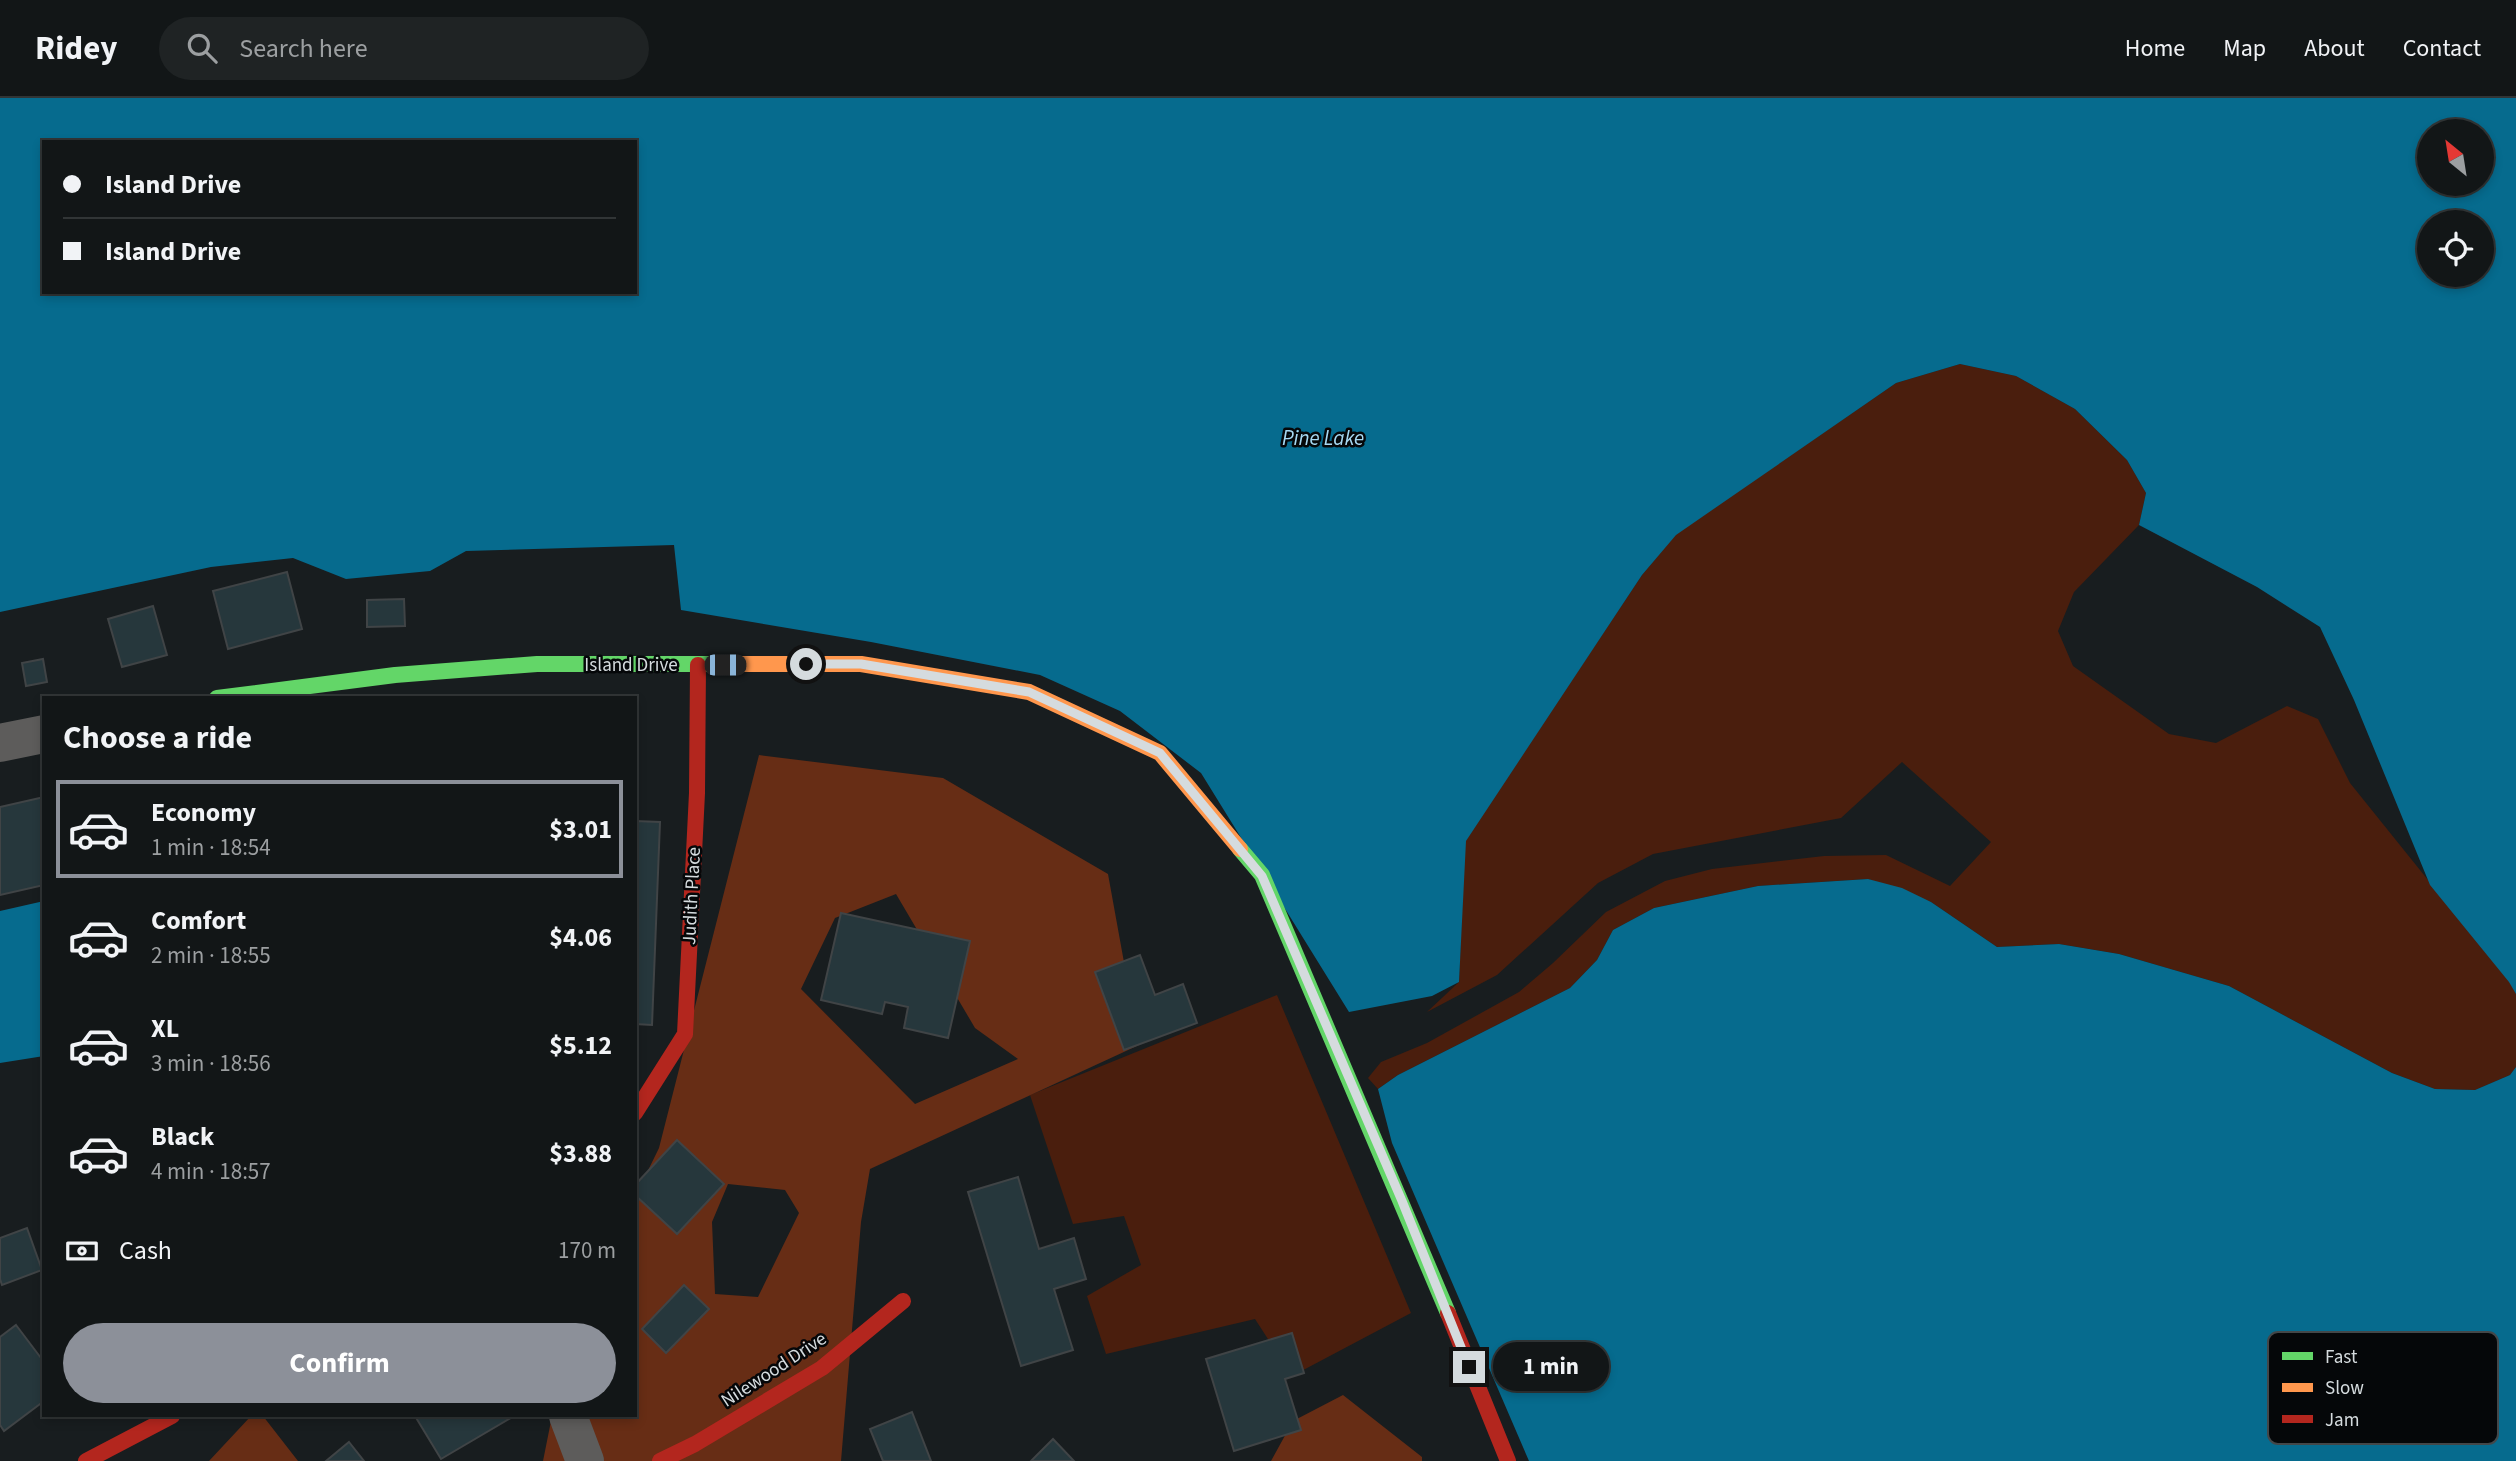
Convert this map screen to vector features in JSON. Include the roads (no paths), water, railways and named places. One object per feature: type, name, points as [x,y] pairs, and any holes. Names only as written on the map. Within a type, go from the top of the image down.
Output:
[{"type":"street","name":"Island Drive","points":[[233,696],[396,675],[537,664],[861,664],[1029,692],[1160,753],[1262,876],[1402,1201],[1508,1461]]},
{"type":"street","name":"Judith Place","points":[[637,1110],[685,1034],[697,793],[698,665]]},
{"type":"street","points":[[0,743],[42,734]]},
{"type":"street","name":"Nilewood Drive","points":[[660,1461],[695,1444],[822,1368],[903,1301]]},
{"type":"street","points":[[86,1461],[170,1417]]},
{"type":"street","points":[[568,1417],[585,1461]]},
{"type":"water","name":"Pine Lake","points":[[0,98],[2516,98],[2516,994],[2430,885],[2354,700],[2320,627],[2257,587],[2139,525],[2146,493],[2127,460],[2075,409],[2016,376],[1960,364],[1896,383],[1676,535],[1642,575],[1466,841],[1459,982],[1432,996],[1349,1012],[1201,773],[1120,711],[1040,675],[871,642],[681,610],[674,545],[466,551],[430,571],[346,579],[293,558],[211,567],[0,612]]},
{"type":"water","points":[[1868,879],[1902,888],[1931,902],[1997,947],[2059,944],[2119,954],[2229,986],[2392,1073],[2435,1089],[2475,1090],[2510,1075],[2516,1067],[2516,1461],[1529,1461],[1392,1143],[1378,1089],[1398,1075],[1570,988],[1597,960],[1613,930],[1654,908],[1758,886]]},
{"type":"water","points":[[42,901],[42,1056],[0,1063],[0,911]]}]
